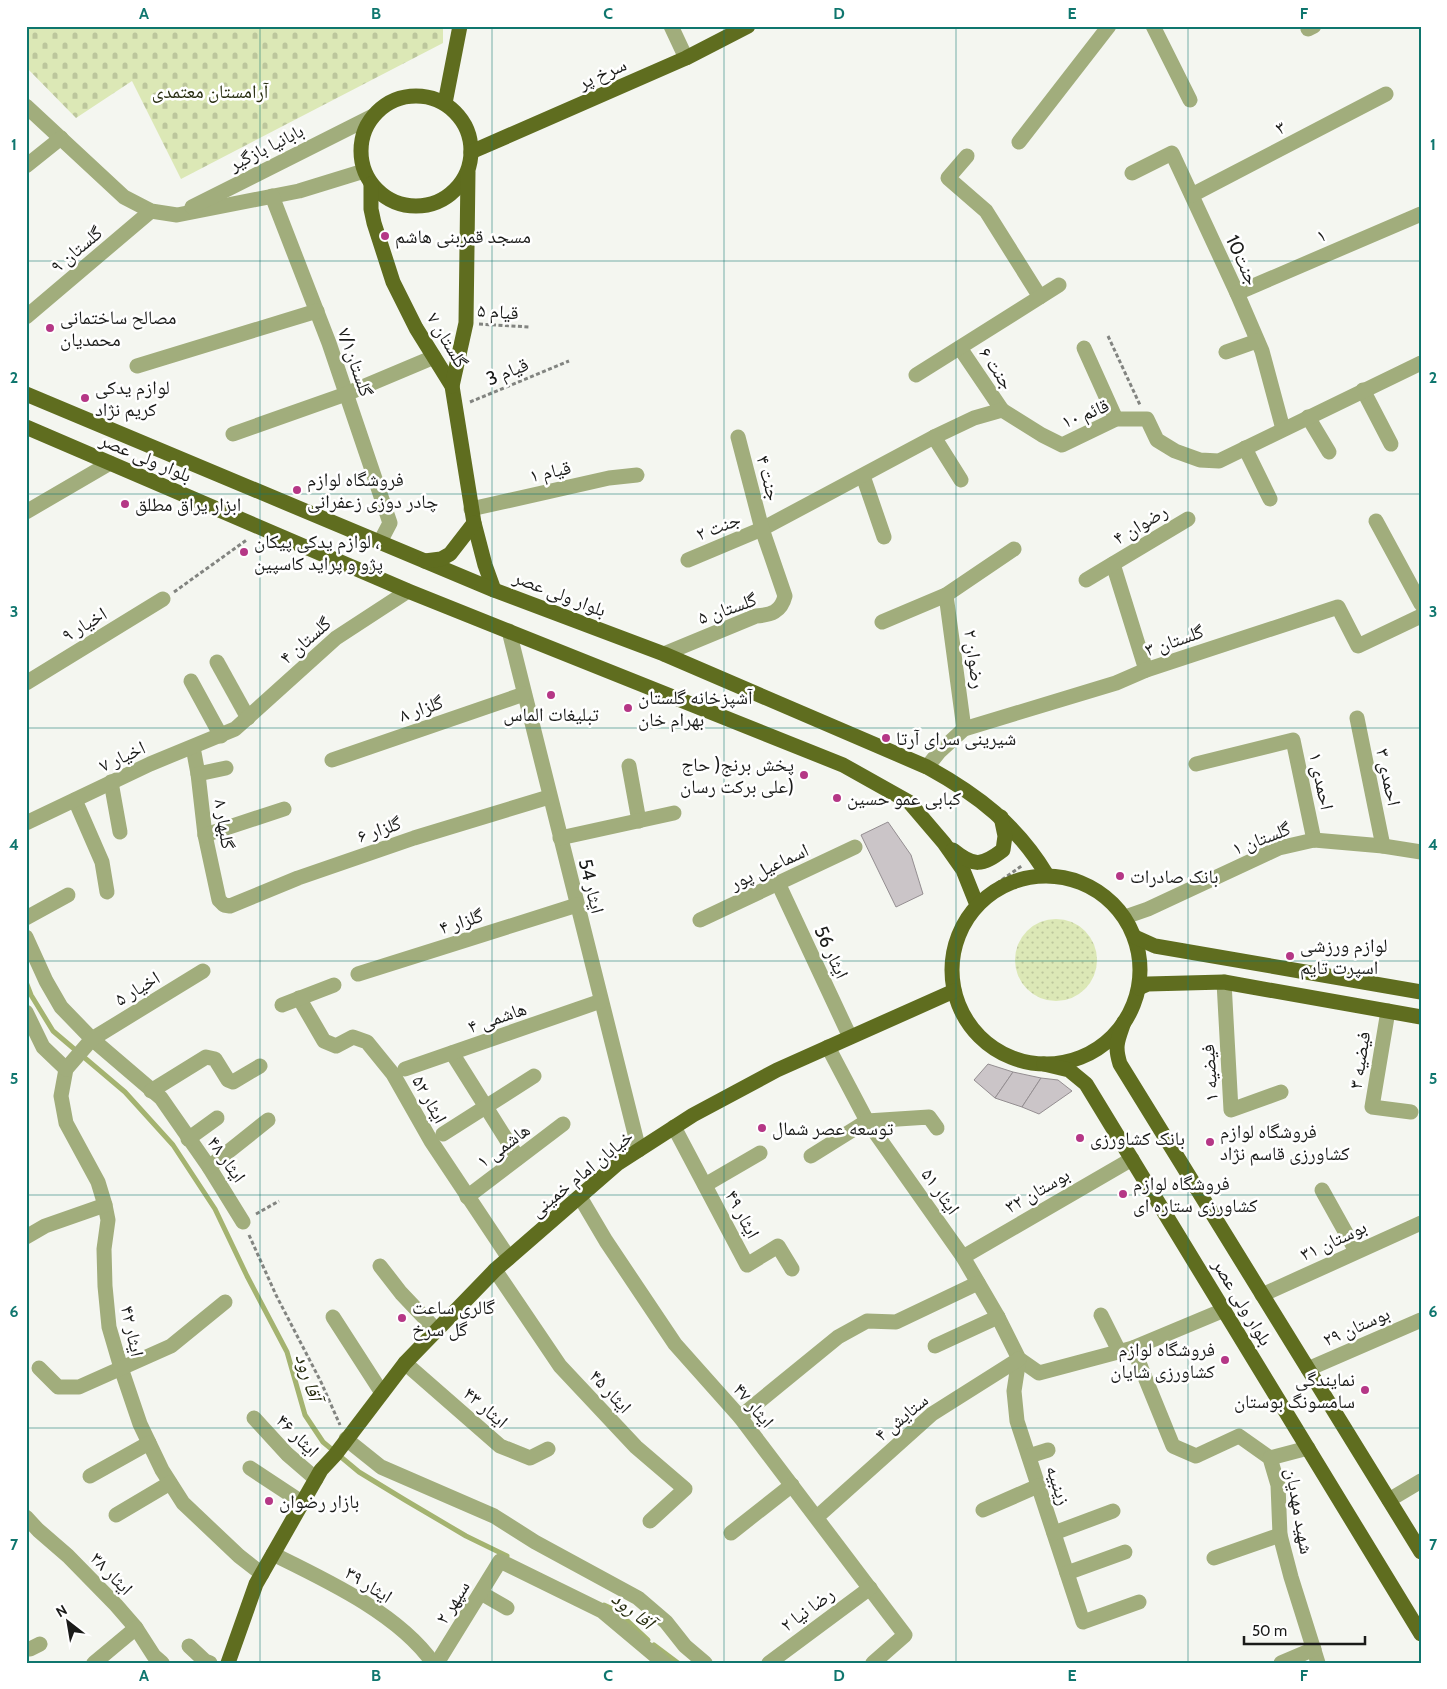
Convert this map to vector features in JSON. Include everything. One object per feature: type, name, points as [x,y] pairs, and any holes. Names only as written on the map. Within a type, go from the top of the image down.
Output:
[{"type":"main road","points":[[445,103],[460,26]]},
{"type":"main road","name":"سرخ پر","points":[[471,152],[686,58],[748,26]]},
{"type":"main road","points":[[452,386],[466,323],[468,170],[471,152],[467,129],[457,113],[445,103],[424,96],[405,97],[388,103],[373,116],[361,142],[361,157],[368,178],[382,195],[396,202],[411,206],[426,205],[441,200],[454,191],[464,179],[468,170]]},
{"type":"main road","name":"گلستان ۷","points":[[368,178],[374,224],[393,282],[416,328],[452,386],[473,516],[485,565],[494,590]]},
{"type":"main road","name":"بلوار ولی عصر","points":[[26,394],[494,590],[664,654],[927,766],[958,784],[1001,817],[1018,834],[1047,875]]},
{"type":"main road","name":"بلوار ولی عصر","points":[[26,427],[408,591],[843,765],[909,802],[944,843],[963,870],[976,902]]},
{"type":"main road","points":[[425,561],[441,560],[450,554],[473,516]]},
{"type":"main road","points":[[944,843],[963,858],[975,863],[988,861],[1003,850],[1005,836],[1001,817]]},
{"type":"main road","points":[[1047,875],[1070,878],[1094,888],[1114,904],[1125,917],[1135,937],[1140,961],[1139,988],[1131,1011],[1124,1022],[1108,1041],[1086,1055],[1061,1063],[1044,1064],[1018,1060],[988,1044],[975,1032],[965,1018],[954,991],[953,952],[956,939],[976,902],[1007,884],[1032,876],[1047,875]]},
{"type":"main road","points":[[1135,937],[1155,946],[1421,992]]},
{"type":"main road","points":[[1139,988],[1148,984],[1224,982],[1421,1017]]},
{"type":"main road","name":"خیابان امام خمینی","points":[[319,1475],[405,1363],[495,1270],[617,1164],[693,1115],[777,1070],[954,991]]},
{"type":"main road","name":"بلوار ولی عصر","points":[[1124,1022],[1116,1045],[1120,1064],[1421,1552]]},
{"type":"main road","name":"بلوار ولی عصر","points":[[1044,1064],[1070,1070],[1086,1084],[1421,1634]]},
{"type":"main road","points":[[228,1663],[256,1584],[319,1475]]},
{"type":"street","points":[[671,26],[686,58]]},
{"type":"street","points":[[1019,142],[1109,26]]},
{"type":"street","points":[[1153,26],[1190,100]]},
{"type":"street","name":"۳","points":[[1192,195],[1386,94]]},
{"type":"street","name":"بابانیا بازگیر","points":[[26,106],[124,197],[151,211],[177,215],[368,178]]},
{"type":"street","name":"بابانیا بازگیر","points":[[177,215],[373,116]]},
{"type":"street","points":[[26,166],[61,138]]},
{"type":"street","name":"جنت10","points":[[1132,173],[1172,153],[1258,341],[1283,429]]},
{"type":"street","points":[[967,156],[948,178],[986,211],[1040,297]]},
{"type":"street","name":"گلستان۷/۱","points":[[272,196],[317,311],[390,523],[380,542]]},
{"type":"street","name":"گلستان ۹","points":[[26,317],[151,211]]},
{"type":"street","name":"۱","points":[[1237,293],[1421,214]]},
{"type":"street","points":[[916,375],[1059,285]]},
{"type":"street","points":[[137,366],[317,311]]},
{"type":"street","points":[[1226,352],[1258,341]]},
{"type":"street","name":"جنت ۶","points":[[960,348],[1002,410]]},
{"type":"street","points":[[1084,348],[1116,419]]},
{"type":"street","points":[[233,434],[346,394],[434,357]]},
{"type":"street","points":[[1147,419],[1158,440],[1174,451],[1200,460],[1219,462],[1421,363]]},
{"type":"street","points":[[1363,390],[1391,444]]},
{"type":"street","points":[[762,530],[934,437],[974,418],[1002,410]]},
{"type":"street","name":"قائم ۱۰","points":[[1002,410],[1062,445],[1116,419],[1147,419]]},
{"type":"street","points":[[1308,417],[1329,452]]},
{"type":"street","name":"جنت ۴","points":[[738,437],[762,530]]},
{"type":"street","points":[[934,437],[961,480]]},
{"type":"street","points":[[1245,448],[1270,499]]},
{"type":"street","points":[[26,512],[110,463]]},
{"type":"street","name":"قیام ۱","points":[[473,516],[609,478],[637,475]]},
{"type":"street","points":[[863,476],[884,537]]},
{"type":"street","name":"رضوان ۴","points":[[1086,580],[1188,519]]},
{"type":"street","points":[[1376,521],[1420,615]]},
{"type":"street","name":"جنت ۲","points":[[688,560],[762,530]]},
{"type":"street","name":"گلستان ۵","points":[[664,654],[756,616],[769,615],[783,604],[785,596],[762,530]]},
{"type":"street","points":[[882,622],[946,595],[1014,549]]},
{"type":"street","name":"رضوان ۴","points":[[1113,564],[1146,670]]},
{"type":"street","name":"گلستان ۴","points":[[235,730],[336,638],[408,591]]},
{"type":"street","name":"رضوان ۲","points":[[946,595],[964,728]]},
{"type":"street","name":"اخیار ۹","points":[[26,683],[163,599]]},
{"type":"street","name":"گلستان ۳","points":[[927,766],[964,728],[1116,684],[1146,670],[1338,607],[1358,646],[1420,615]]},
{"type":"street","name":"ایثار 54","points":[[508,631],[639,1150]]},
{"type":"street","points":[[217,662],[248,718]]},
{"type":"street","points":[[191,681],[220,736]]},
{"type":"street","name":"گلزار ۸","points":[[332,760],[524,694]]},
{"type":"street","name":"احمدی ۳","points":[[1357,718],[1383,846]]},
{"type":"street","name":"اخیار ۷","points":[[27,822],[111,782],[235,730]]},
{"type":"street","name":"احمدی ۱","points":[[1196,764],[1293,740],[1314,840]]},
{"type":"street","name":"گلبهار ۸","points":[[193,747],[205,835],[219,900],[224,905]]},
{"type":"street","points":[[629,766],[640,821]]},
{"type":"street","points":[[198,774],[226,768]]},
{"type":"street","points":[[111,782],[120,832]]},
{"type":"street","name":"گلزار ۶","points":[[224,905],[230,906],[298,878],[414,838],[549,797]]},
{"type":"street","points":[[75,800],[102,862],[107,892]]},
{"type":"street","points":[[205,835],[284,809]]},
{"type":"street","points":[[560,838],[674,813]]},
{"type":"street","name":"گلستان ۱","points":[[1125,917],[1148,909],[1279,848],[1314,840],[1383,846],[1421,852]]},
{"type":"street","name":"اسماعیل پور","points":[[700,920],[855,847]]},
{"type":"street","name":"ایثار 56","points":[[778,883],[850,1037]]},
{"type":"street","points":[[26,918],[68,895]]},
{"type":"street","name":"گلزار ۴","points":[[358,974],[577,905]]},
{"type":"street","name":"ایثار ۴۸","points":[[26,937],[46,981],[61,1007],[89,1042],[160,1098],[209,1167],[243,1222]]},
{"type":"street","name":"اخیار ۵","points":[[70,1065],[89,1042],[203,971]]},
{"type":"street","name":"فیضیه ۱","points":[[1224,982],[1232,1110],[1281,1092]]},
{"type":"street","points":[[282,1005],[334,985]]},
{"type":"street","name":"ایثار ۵۲","points":[[299,998],[324,1042],[336,1046],[354,1037],[367,1042],[393,1074],[431,1141],[508,1258]]},
{"type":"street","name":"هاشمی ۴","points":[[405,1069],[601,1001]]},
{"type":"street","name":"فیضیه ۳","points":[[1388,1011],[1372,1107],[1412,1112]]},
{"type":"street","points":[[26,1012],[30,1031],[43,1047],[70,1065]]},
{"type":"street","name":"ایثار ۵۱","points":[[828,1047],[867,1121],[963,1256],[998,1317],[1018,1359]]},
{"type":"street","points":[[452,1053],[518,1158]]},
{"type":"street","points":[[151,1091],[206,1058],[215,1059],[228,1080],[232,1082],[260,1066]]},
{"type":"street","name":"ایثار ۴۲","points":[[70,1065],[61,1096],[66,1123],[98,1182],[105,1205],[108,1220],[104,1249],[105,1286],[109,1327],[140,1424],[162,1470],[183,1503],[239,1556],[262,1574]]},
{"type":"street","points":[[443,1134],[534,1076]]},
{"type":"street","points":[[811,1156],[867,1121],[929,1117],[937,1128]]},
{"type":"street","points":[[188,1139],[217,1118]]},
{"type":"street","points":[[209,1167],[268,1120]]},
{"type":"street","name":"هاشمی ۱","points":[[468,1197],[564,1124]]},
{"type":"street","name":"ایثار ۴۹","points":[[674,1127],[747,1264],[778,1246],[792,1269]]},
{"type":"street","points":[[705,1185],[760,1152]]},
{"type":"street","name":"بوستان ۳۲","points":[[963,1256],[1132,1159]]},
{"type":"street","points":[[1322,1190],[1356,1251]]},
{"type":"street","name":"ایثار ۴۷","points":[[580,1197],[606,1241],[675,1344],[740,1417],[905,1635],[873,1663]]},
{"type":"street","points":[[26,1237],[45,1226],[105,1205]]},
{"type":"street","name":"بوستان ۳۱","points":[[1262,1295],[1421,1223]]},
{"type":"street","points":[[380,1266],[401,1293],[436,1331]]},
{"type":"street","name":"ایثار ۴۵","points":[[495,1270],[560,1366],[636,1447],[685,1489],[650,1521]]},
{"type":"street","points":[[740,1417],[838,1337],[867,1321],[896,1322],[978,1283]]},
{"type":"street","points":[[39,1368],[58,1388],[79,1387],[171,1346],[225,1302]]},
{"type":"street","points":[[1018,1359],[1039,1373],[1126,1350],[1224,1310]]},
{"type":"street","points":[[1101,1315],[1126,1350]]},
{"type":"street","points":[[333,1317],[382,1393]]},
{"type":"street","points":[[935,1346],[998,1317]]},
{"type":"street","name":"بوستان ۲۹","points":[[1308,1369],[1421,1320]]},
{"type":"street","name":"شهید مهدیان","points":[[1126,1350],[1173,1446],[1196,1456],[1239,1436],[1270,1458],[1278,1485],[1280,1534],[1291,1577],[1316,1656]]},
{"type":"street","name":"زینبیه","points":[[1018,1359],[1014,1391],[1017,1421],[1083,1622],[1139,1602]]},
{"type":"street","name":"ستایش ۴","points":[[817,1517],[932,1414],[1018,1359]]},
{"type":"street","name":"ایثار ۴۳","points":[[405,1363],[500,1446],[530,1458],[548,1449]]},
{"type":"street","name":"ایثار ۴۶","points":[[254,1418],[287,1454],[319,1475]]},
{"type":"street","points":[[346,1439],[381,1467],[494,1516],[535,1542],[638,1598],[666,1622],[686,1646],[705,1663]]},
{"type":"street","points":[[90,1476],[149,1443]]},
{"type":"street","points":[[1270,1458],[1308,1448]]},
{"type":"street","points":[[1029,1456],[1048,1450]]},
{"type":"street","points":[[250,1468],[303,1503]]},
{"type":"street","points":[[1389,1500],[1421,1481]]},
{"type":"street","points":[[116,1515],[170,1483]]},
{"type":"street","points":[[731,1532],[792,1485]]},
{"type":"street","points":[[983,1510],[1038,1486]]},
{"type":"street","points":[[1054,1533],[1113,1512]]},
{"type":"street","name":"ایثار ۳۸","points":[[26,1516],[38,1530],[68,1556],[111,1600],[136,1628],[154,1656],[162,1663]]},
{"type":"street","points":[[1214,1558],[1280,1534]]},
{"type":"street","points":[[1067,1573],[1125,1552]]},
{"type":"street","name":"ایثار ۳۹","points":[[273,1554],[322,1578],[360,1601],[400,1628],[435,1663]]},
{"type":"street","name":"سپهر ۲","points":[[435,1663],[500,1561],[602,1611],[664,1663]]},
{"type":"street","name":"رضا نیا ۲","points":[[769,1663],[870,1588]]},
{"type":"street","points":[[481,1593],[506,1608]]},
{"type":"street","points":[[94,1663],[136,1628]]},
{"type":"street","points":[[189,1646],[205,1661],[210,1663]]},
{"type":"street","points":[[1281,1663],[1316,1656]]},
{"type":"path","name":"قیام ۵","points":[[466,323],[529,327]]},
{"type":"path","points":[[1108,336],[1147,419]]},
{"type":"path","name":"قیام 3","points":[[455,408],[570,361]]},
{"type":"path","points":[[163,599],[262,529]]},
{"type":"path","points":[[976,902],[1035,856]]},
{"type":"path","points":[[279,1201],[243,1222],[276,1295],[321,1382],[346,1439]]},
{"type":"green space","name":"آرامستان معتمدی","points":[[26,26],[443,26],[443,43],[181,179],[132,81],[76,118],[26,67]]},
{"type":"green space","points":[[1056,919],[1072,922],[1085,931],[1094,944],[1097,960],[1094,976],[1085,989],[1072,998],[1056,1001],[1040,998],[1027,989],[1018,976],[1015,960],[1018,944],[1027,931],[1040,922]]},
{"type":"building","points":[[888,822],[911,855],[923,894],[896,907],[861,835]]},
{"type":"building","points":[[988,1064],[1013,1072],[995,1098],[974,1080]]},
{"type":"building","points":[[1013,1072],[1041,1078],[1022,1107],[995,1098]]},
{"type":"building","points":[[1041,1078],[1058,1080],[1072,1091],[1039,1114],[1022,1107]]},
{"type":"waterway","name":"آقا رود","points":[[26,982],[31,995],[53,1031],[125,1092],[173,1145],[215,1209],[247,1276],[287,1352],[305,1415],[323,1442],[359,1472],[466,1536],[507,1556]]},
{"type":"waterway","name":"آقا رود","points":[[604,1605],[617,1611],[648,1640]]},
{"type":"waterway","name":"آقا رود","points":[[654,1645],[678,1663]]},
{"type":"place","name":"مسجد قمربنی هاشم","points":[[385,236]]},
{"type":"place","name":"مصالح ساختمانی محمدیان","points":[[50,328]]},
{"type":"place","name":"لوازم یدکی کریم نژاد","points":[[85,398]]},
{"type":"place","name":"فروشگاه لوازم چادر دوزی زعفرانی","points":[[297,490]]},
{"type":"place","name":"ابزار یراق مطلق","points":[[125,504]]},
{"type":"place","name":"لوازم یدکی پیکان ، پژو و پراید کاسپین","points":[[244,552]]},
{"type":"place","name":"تبلیغات الماس","points":[[551,695]]},
{"type":"place","name":"آشپزخانه گلستان بهرام خان","points":[[628,708]]},
{"type":"place","name":"شیرینی سرای آرتا","points":[[886,738]]},
{"type":"place","name":"پخش برنج( حاج علی برکت رسان)","points":[[804,775]]},
{"type":"place","name":"کبابی عمو حسین","points":[[837,798]]},
{"type":"place","name":"بانک صادرات","points":[[1120,876]]},
{"type":"place","name":"لوازم ورزشی اسپرت تایم","points":[[1290,956]]},
{"type":"place","name":"توسعه عصر شمال","points":[[762,1128]]},
{"type":"place","name":"بانک کشاورزی","points":[[1080,1138]]},
{"type":"place","name":"فروشگاه لوازم کشاورزی قاسم نژاد","points":[[1210,1142]]},
{"type":"place","name":"فروشگاه لوازم کشاورزی ستاره ای","points":[[1123,1194]]},
{"type":"place","name":"گالری ساعت گل سرخ","points":[[402,1318]]},
{"type":"place","name":"فروشگاه لوازم کشاورزی شایان","points":[[1225,1360]]},
{"type":"place","name":"نمایندگی سامسونگ بوستان","points":[[1365,1390]]},
{"type":"place","name":"بازار رضوان","points":[[269,1501]]}]
